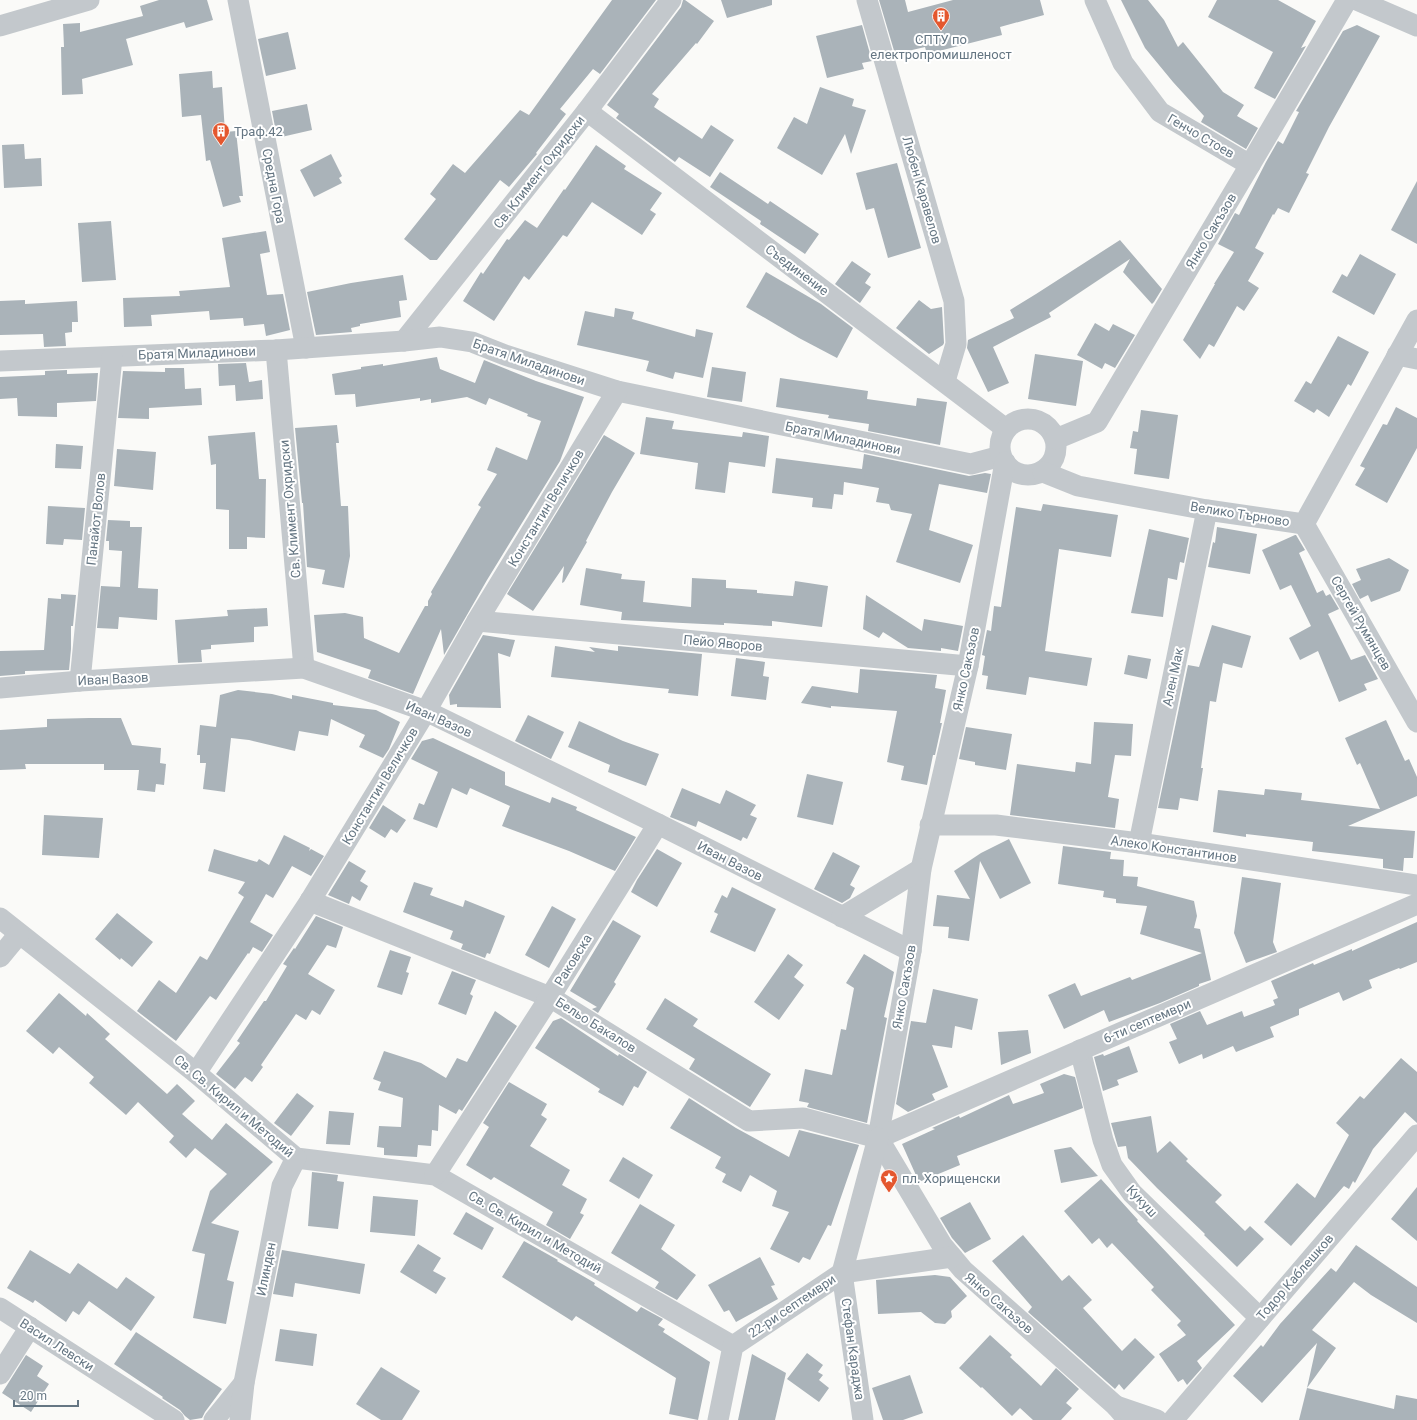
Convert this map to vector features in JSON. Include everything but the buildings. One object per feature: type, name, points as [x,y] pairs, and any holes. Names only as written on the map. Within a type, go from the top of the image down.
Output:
[{"type":"street","points":[[0,26],[89,0]]},
{"type":"street","name":"Средна Гора","points":[[238,0],[306,348]]},
{"type":"street","name":"Св. Климент Охридски","points":[[404,341],[587,111],[671,0]]},
{"type":"street","name":"Любен Каравелов","points":[[867,0],[954,301],[956,344],[945,381]]},
{"type":"street","name":"Генчо Стоев","points":[[1095,0],[1123,63],[1160,112],[1250,165]]},
{"type":"street","name":"Янко Сакъзов","points":[[1056,439],[1097,422],[1346,0]]},
{"type":"street","points":[[1357,0],[1417,26]]},
{"type":"street","name":"Съединение","points":[[587,111],[945,381],[1006,429]]},
{"type":"street","name":"Велико Търново","points":[[1043,472],[1078,486],[1207,510],[1304,524],[1417,320]]},
{"type":"street","name":"Братя Миладинови","points":[[0,360],[276,350],[440,337],[472,342],[505,355],[617,391],[971,464],[1003,459]]},
{"type":"street","name":"Св. Климент Охридски","points":[[276,350],[304,668]]},
{"type":"street","points":[[1397,355],[1417,359]]},
{"type":"street","name":"Панайот Волов","points":[[80,681],[112,357]]},
{"type":"street","name":"Константин Величков","points":[[196,1073],[310,901],[426,711],[478,621],[617,391]]},
{"type":"street","points":[[1027,418],[1040,420],[1051,428],[1056,439],[1057,452],[1052,463],[1043,472],[1032,476],[1019,474],[1008,467],[1003,459],[1000,443],[1006,429],[1014,422],[1027,418]]},
{"type":"street","name":"Янко Сакъзов","points":[[1003,459],[968,666],[921,869],[910,951],[878,1138],[942,1245],[963,1270],[1122,1413]]},
{"type":"street","name":"Ален Мак","points":[[1139,843],[1207,510]]},
{"type":"street","name":"Сергей Румянцев","points":[[1304,524],[1416,716]]},
{"type":"street","name":"Пейо Яворов","points":[[478,621],[968,666]]},
{"type":"street","name":"Иван Вазов","points":[[0,688],[80,681],[304,668],[426,711],[658,824],[910,951]]},
{"type":"street","name":"Раковска","points":[[435,1175],[550,997],[658,824]]},
{"type":"street","name":"Алеко Константинов","points":[[930,825],[996,825],[1139,843],[1417,885]]},
{"type":"street","points":[[842,917],[921,869]]},
{"type":"street","name":"Бельо Бакалов","points":[[310,901],[550,997],[749,1121],[803,1118],[878,1138]]},
{"type":"street","name":"6-ти септември","points":[[878,1138],[1417,904]]},
{"type":"street","name":"Св. Св. Кирил и Методий","points":[[0,918],[196,1073],[296,1158],[435,1175],[733,1346]]},
{"type":"street","points":[[0,957],[19,934]]},
{"type":"street","name":"Кукуш","points":[[1080,1050],[1103,1140],[1112,1166],[1132,1193],[1260,1318]]},
{"type":"street","name":"Стефан Караджа","points":[[863,1420],[842,1273],[878,1138]]},
{"type":"street","name":"Тодор Каблешков","points":[[1173,1420],[1415,1140]]},
{"type":"street","name":"Илинден","points":[[240,1420],[244,1382],[282,1186],[296,1158]]},
{"type":"street","name":"22-ри септември","points":[[733,1346],[842,1273],[952,1257]]},
{"type":"street","name":"Васил Левски","points":[[0,1308],[174,1420]]},
{"type":"street","points":[[0,1374],[30,1327]]},
{"type":"street","points":[[718,1420],[733,1346]]},
{"type":"street","name":"Илинден","points":[[214,1420],[244,1382]]},
{"type":"street","points":[[1122,1413],[1157,1420]]},
{"type":"place","name":"СПТУ по електропромишленост","points":[[941,31]]},
{"type":"place","name":"Траф.42","points":[[221,146]]},
{"type":"place","name":"пл. Хорищенски","points":[[889,1193]]}]
